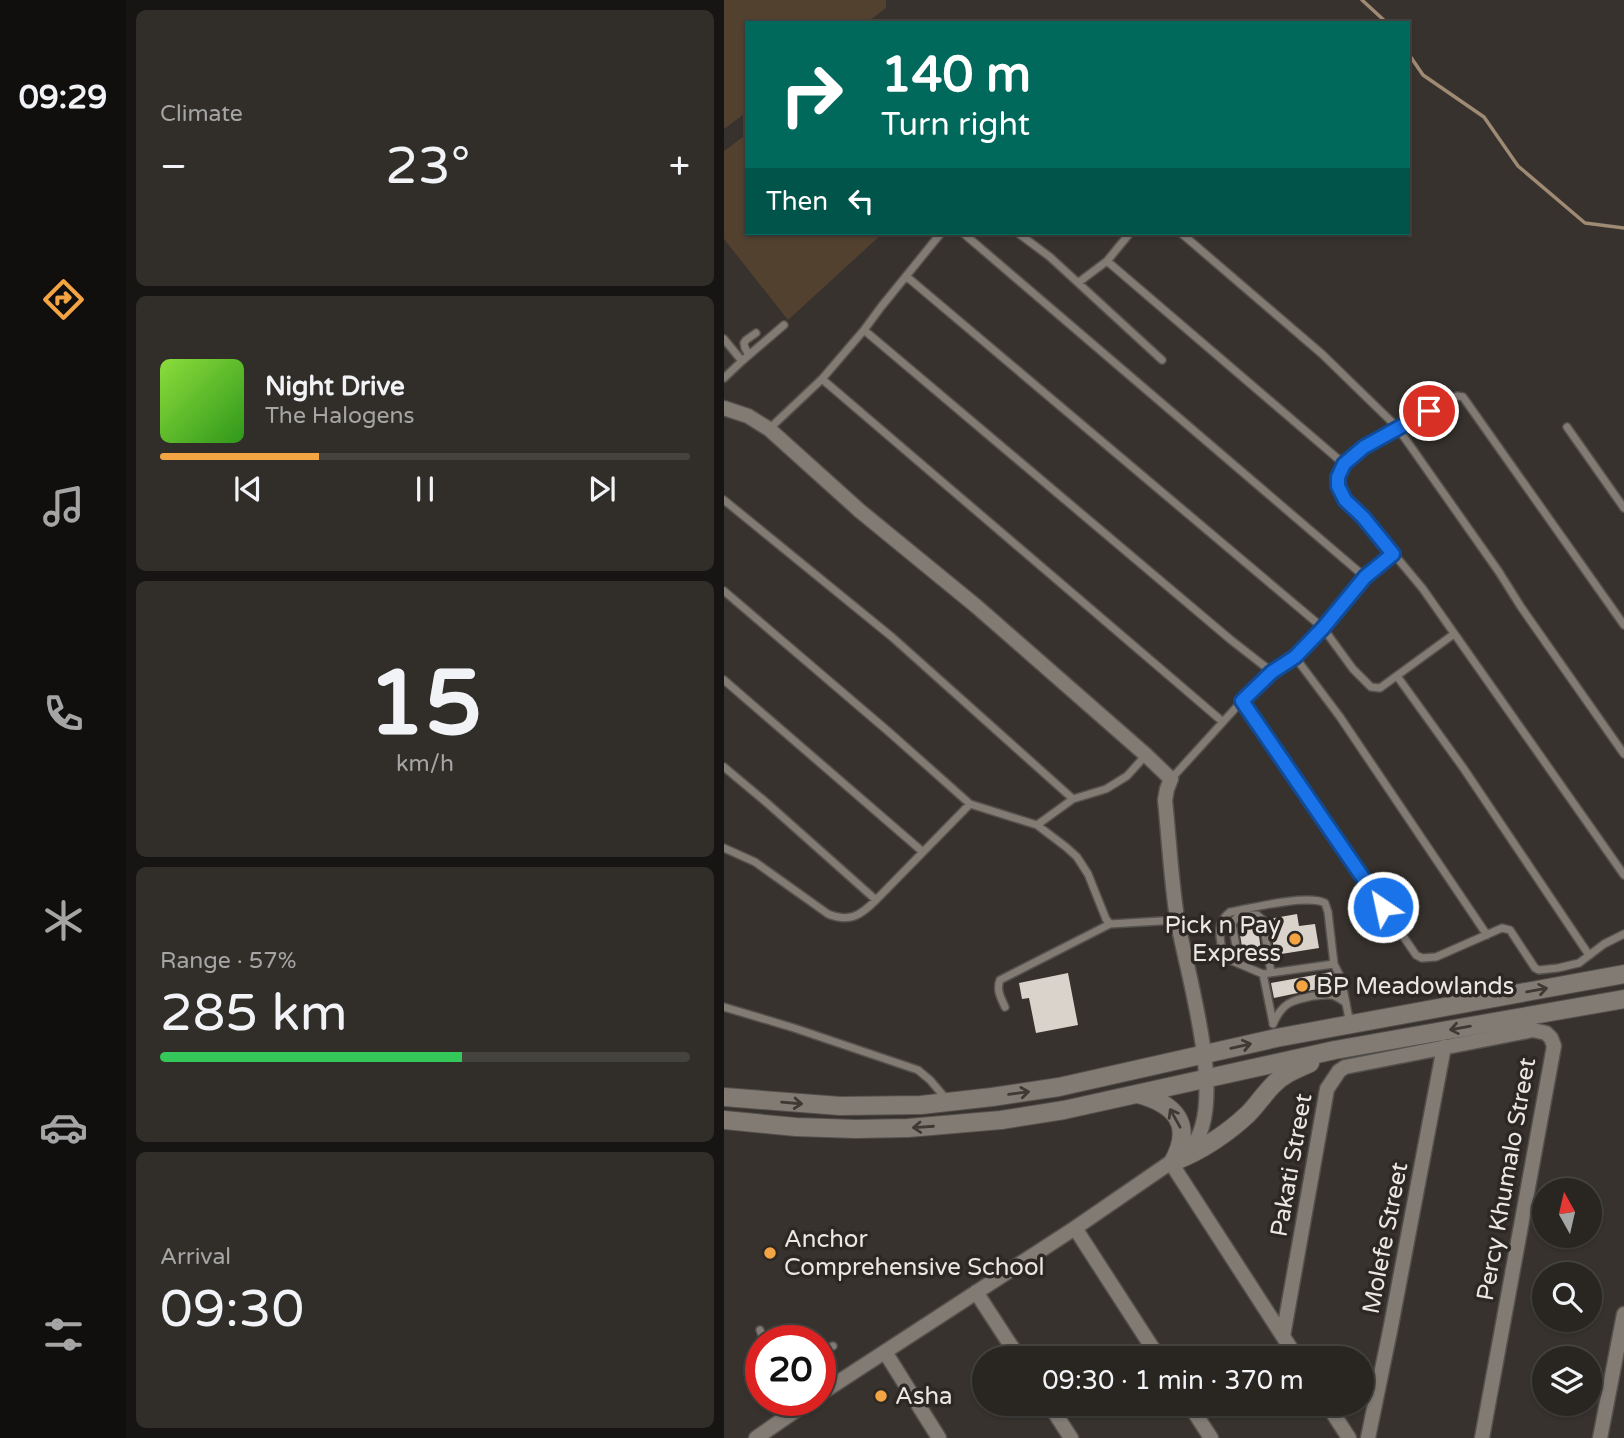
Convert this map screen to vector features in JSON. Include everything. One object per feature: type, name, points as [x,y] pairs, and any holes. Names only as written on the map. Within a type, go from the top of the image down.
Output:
[{"type":"main road","points":[[724,1097],[840,1106],[921,1105],[992,1097],[1059,1087],[1203,1054],[1275,1031],[1350,1024],[1624,974]]},
{"type":"main road","points":[[724,1120],[856,1129],[962,1124],[1025,1116],[1064,1110],[1335,1050],[1624,999]]},
{"type":"main road","points":[[1173,1162],[1196,1152],[1231,1128],[1285,1075],[1335,1050]]},
{"type":"main road","points":[[1136,1094],[1161,1102],[1178,1118],[1181,1128],[1180,1146],[1173,1162]]},
{"type":"street","points":[[724,408],[748,416],[769,429],[1171,779],[1165,800],[1177,920],[1187,959],[1206,1078],[1203,1129],[1197,1142],[1173,1162],[836,1384]]},
{"type":"street","name":"Percy Khumalo Street","points":[[1444,1047],[1533,1030],[1546,1033],[1554,1046],[1482,1438]]},
{"type":"street","name":"Pakati Street","points":[[1283,1336],[1330,1083],[1345,1067],[1444,1047]]},
{"type":"street","name":"Molefe Street","points":[[1368,1438],[1444,1047]]},
{"type":"street","points":[[1173,1162],[1289,1346]]},
{"type":"street","points":[[1075,1228],[1151,1346]]},
{"type":"street","points":[[976,1292],[1011,1346]]},
{"type":"street","points":[[1600,1438],[1624,1314]]},
{"type":"street","points":[[885,1352],[939,1438]]},
{"type":"street","points":[[756,1438],[788,1416]]},
{"type":"street","points":[[1057,1416],[1071,1438]]},
{"type":"street","points":[[1197,1416],[1211,1438]]},
{"type":"street","points":[[1335,1416],[1349,1438]]},
{"type":"lane","points":[[769,429],[822,379],[939,235]]},
{"type":"lane","points":[[965,235],[1365,577]]},
{"type":"lane","points":[[1021,235],[1079,282],[1162,360]]},
{"type":"lane","points":[[1079,282],[1107,261],[1128,235]]},
{"type":"lane","points":[[1183,235],[1322,354],[1397,427],[1624,754]]},
{"type":"lane","points":[[1107,261],[1344,464]]},
{"type":"lane","points":[[906,276],[1323,628],[1353,669],[1371,687],[1380,688],[1454,634]]},
{"type":"lane","points":[[724,378],[784,325]]},
{"type":"lane","points":[[864,330],[1272,672]]},
{"type":"lane","points":[[749,355],[744,343],[756,332]]},
{"type":"lane","points":[[724,339],[742,361]]},
{"type":"lane","points":[[822,379],[1223,722]]},
{"type":"lane","points":[[1624,625],[1463,397],[1457,396],[1397,427],[1364,447],[1344,464],[1338,477],[1341,495],[1363,517],[1423,589],[1624,875]]},
{"type":"lane","points":[[1567,427],[1624,508]]},
{"type":"lane","points":[[724,499],[892,637],[1073,799]]},
{"type":"lane","points":[[1171,779],[1242,701],[1272,672],[1295,657],[1365,577],[1393,554]]},
{"type":"lane","points":[[724,591],[970,804],[1037,825],[1077,857],[1088,874],[1110,924]]},
{"type":"lane","points":[[1295,657],[1340,717],[1486,935]]},
{"type":"lane","points":[[1397,676],[1464,769],[1589,955]]},
{"type":"lane","points":[[724,680],[923,852]]},
{"type":"lane","points":[[1242,701],[1416,955],[1422,958],[1436,957],[1502,928],[1510,930],[1532,966],[1539,970],[1579,963],[1604,944],[1624,934]]},
{"type":"lane","points":[[1037,825],[1073,799],[1106,789],[1127,776],[1146,755]]},
{"type":"lane","points":[[724,767],[876,900]]},
{"type":"lane","points":[[724,838],[727,849],[755,862],[833,916],[857,916],[970,804]]},
{"type":"lane","points":[[1223,957],[1219,925],[1222,918],[1230,912],[1303,900],[1325,903],[1334,964],[1341,978],[1350,1024]]},
{"type":"lane","points":[[1239,964],[1232,923],[1240,916],[1257,915],[1263,920],[1275,1031]]},
{"type":"lane","points":[[1005,1007],[998,993],[1000,980],[1110,924],[1177,920]]},
{"type":"lane","points":[[1187,959],[1223,957],[1267,973],[1334,964]]},
{"type":"lane","points":[[1275,1031],[1277,1014],[1294,1000],[1332,995],[1346,1003]]},
{"type":"lane","points":[[724,1009],[794,1027],[918,1070],[948,1101]]},
{"type":"shaded area","points":[[724,0],[886,0],[886,8],[869,21],[745,21],[745,113],[724,129]]},
{"type":"shaded area","points":[[745,135],[745,235],[881,235],[788,320],[724,239],[724,151]]},
{"type":"building","name":"Pick n Pay Express","points":[[1297,914],[1299,926],[1315,924],[1319,948],[1275,955],[1269,919]]},
{"type":"building","points":[[1247,921],[1257,923],[1261,950],[1243,953],[1239,928],[1248,927]]},
{"type":"building","name":"BP Meadowlands","points":[[1331,972],[1337,987],[1274,998],[1271,983]]},
{"type":"building","points":[[1068,973],[1078,1025],[1036,1033],[1029,998],[1022,999],[1019,983]]},
{"type":"waterway","points":[[1362,0],[1385,21]]},
{"type":"waterway","points":[[1410,56],[1423,75],[1484,117],[1518,166],[1585,223],[1624,228]]},
{"type":"place","name":"Pick n Pay Express","points":[[1295,939]]},
{"type":"place","name":"BP Meadowlands","points":[[1302,986]]},
{"type":"place","name":"Anchor Comprehensive School","points":[[770,1253]]},
{"type":"place","name":"Asha","points":[[881,1396]]},
{"type":"route","points":[[1383,907],[1242,701],[1272,672],[1295,657],[1365,577],[1393,554],[1341,495],[1338,477],[1344,464],[1364,447],[1429,411]]}]
